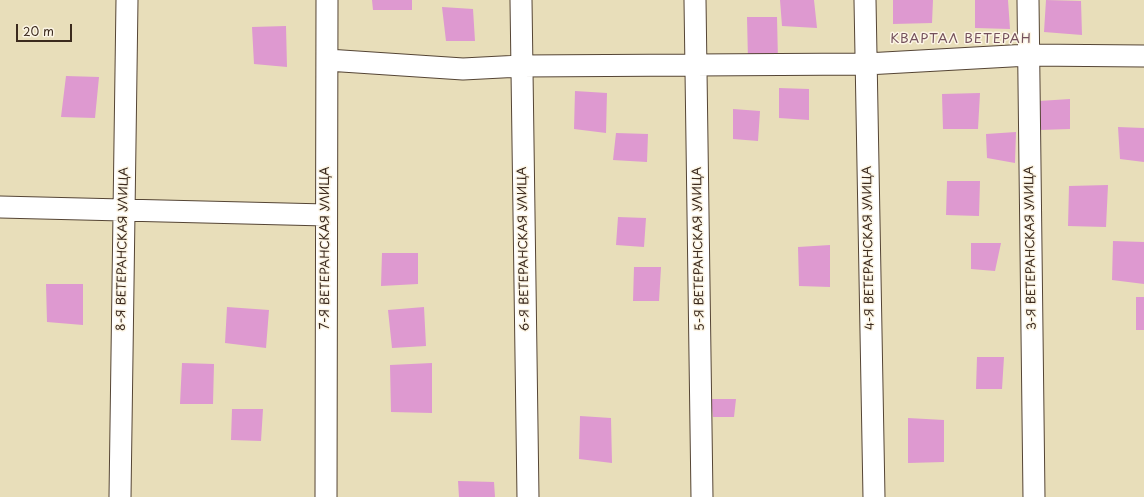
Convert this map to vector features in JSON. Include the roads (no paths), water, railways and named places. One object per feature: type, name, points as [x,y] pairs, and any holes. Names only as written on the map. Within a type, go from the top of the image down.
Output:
[{"type":"street","name":"8-Я ВЕТЕРАНСКАЯ УЛИЦА","points":[[120,497],[127,0]]},
{"type":"street","name":"7-Я ВЕТЕРАНСКАЯ УЛИЦА","points":[[326,497],[327,0]]},
{"type":"street","name":"6-Я ВЕТЕРАНСКАЯ УЛИЦА","points":[[521,0],[528,497]]},
{"type":"street","name":"5-Я ВЕТЕРАНСКАЯ УЛИЦА","points":[[695,0],[702,497]]},
{"type":"street","name":"4-Я ВЕТЕРАНСКАЯ УЛИЦА","points":[[865,0],[874,497]]},
{"type":"street","name":"3-Я ВЕТЕРАНСКАЯ УЛИЦА","points":[[1028,0],[1034,497]]},
{"type":"street","points":[[326,60],[463,69],[521,66],[866,64],[1028,55],[1144,56]]},
{"type":"street","points":[[0,207],[326,215]]},
{"type":"district","name":"КВАРТАЛ ВЕТЕРАН","points":[[961,39]]}]
